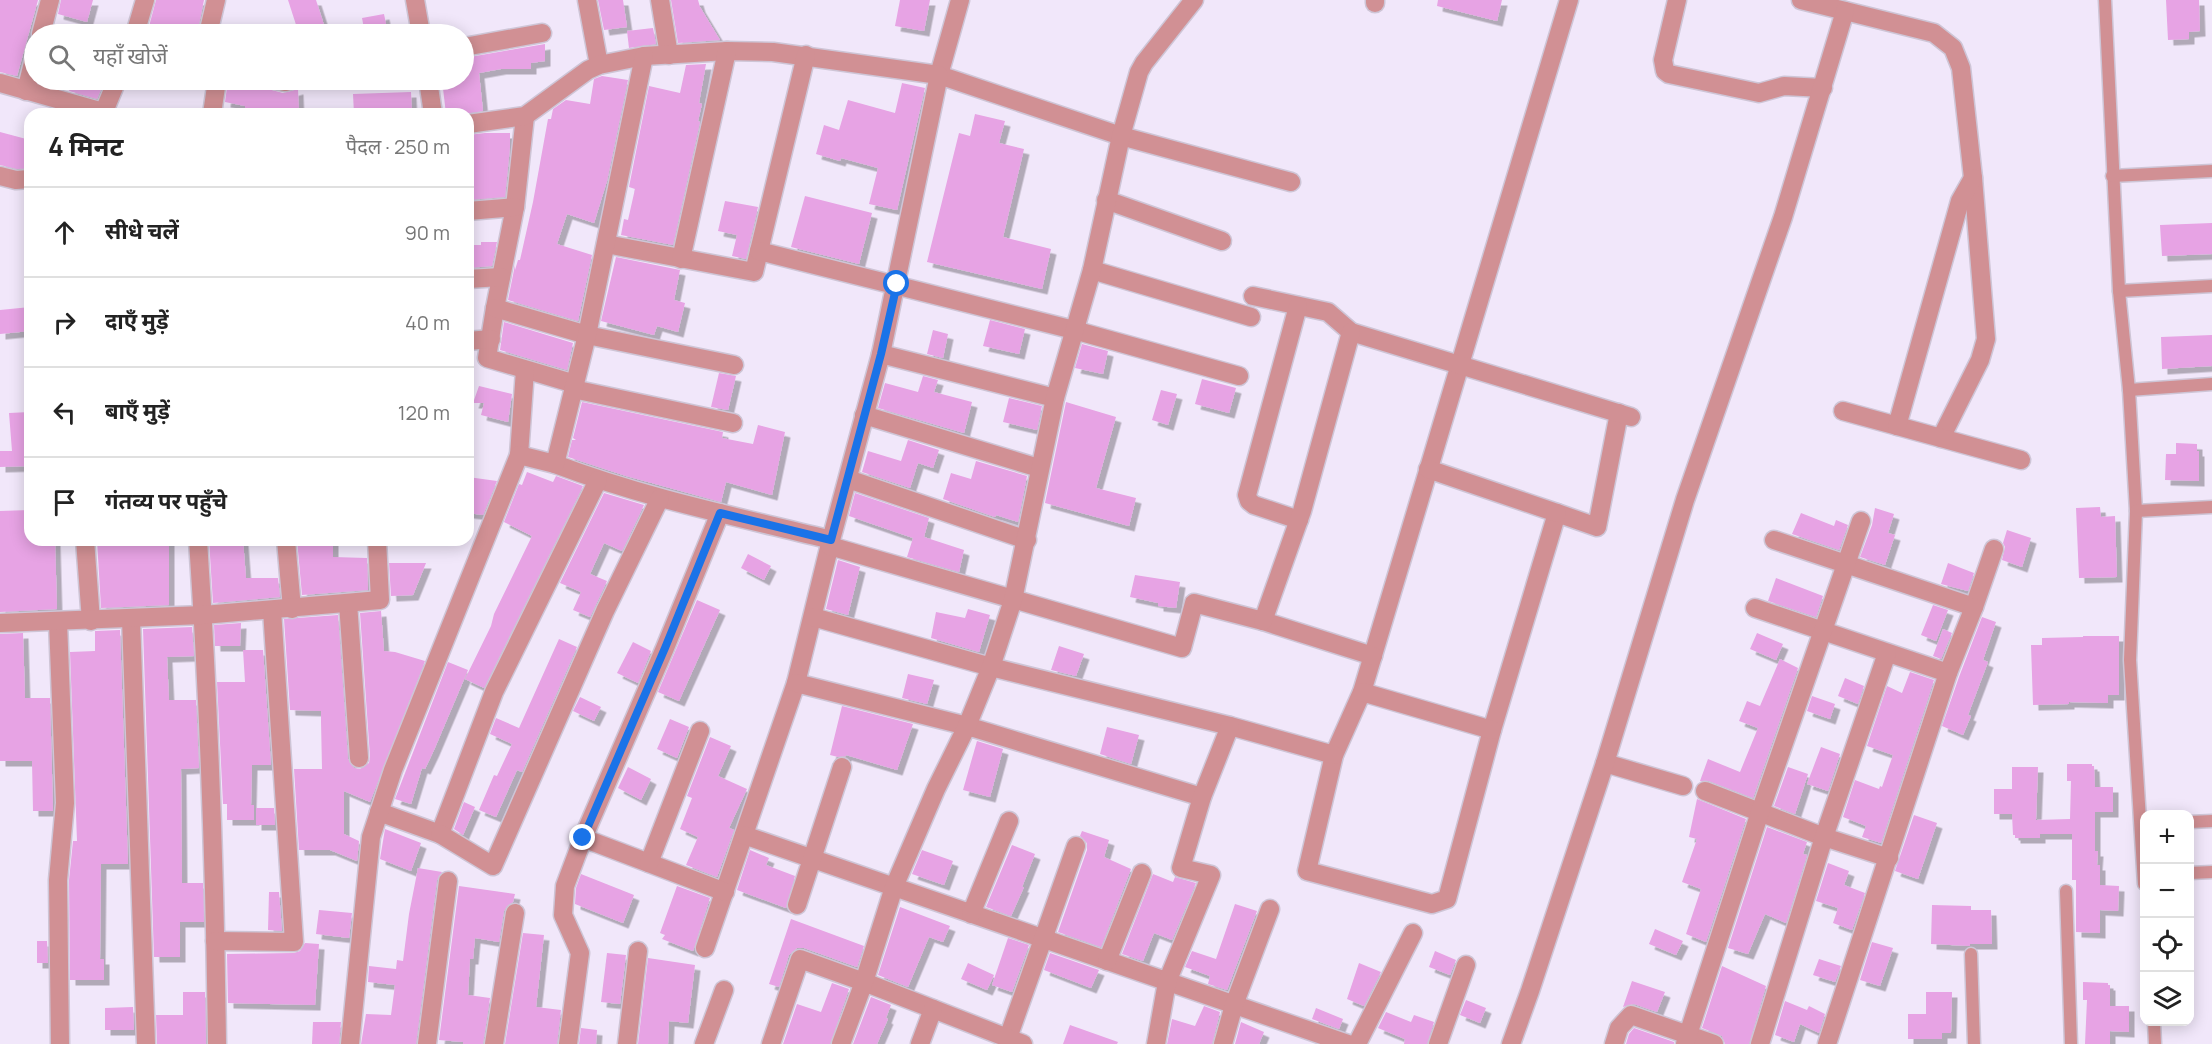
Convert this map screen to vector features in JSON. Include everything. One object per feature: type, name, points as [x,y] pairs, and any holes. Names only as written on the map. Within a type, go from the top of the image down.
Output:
[{"type":"street","points":[[44,24],[50,0]]},
{"type":"street","points":[[138,24],[145,0]]},
{"type":"street","points":[[210,24],[216,0]]},
{"type":"street","points":[[415,0],[419,24]]},
{"type":"street","points":[[587,0],[599,65]]},
{"type":"street","points":[[660,0],[669,55]]},
{"type":"street","points":[[705,948],[796,683],[830,543],[881,354],[939,75],[960,0]]},
{"type":"street","points":[[841,1044],[864,982],[894,887],[936,789],[967,726],[991,667],[1013,600],[1055,398],[1092,270],[1121,136],[1139,72],[1194,0]]},
{"type":"street","points":[[1557,513],[1492,730],[1447,899],[1432,904],[1307,871],[1334,755],[1362,692],[1569,0]]},
{"type":"street","points":[[1677,0],[1663,60],[1665,71],[1759,93],[1770,92],[1784,86],[1823,88]]},
{"type":"street","points":[[1801,0],[1934,33],[1953,48],[1961,68],[1973,178],[1986,339],[1980,360],[1941,438]]},
{"type":"street","points":[[1511,1044],[1605,763],[1685,500],[1783,217],[1845,11]]},
{"type":"street","points":[[474,45],[542,33]]},
{"type":"street","points":[[681,259],[727,51]]},
{"type":"street","points":[[474,123],[525,116],[588,70],[599,65],[644,56],[727,51],[773,52],[939,75],[1121,136],[1291,182]]},
{"type":"street","points":[[606,244],[754,272],[806,55]]},
{"type":"street","points":[[555,464],[587,334],[644,56]]},
{"type":"street","points":[[0,83],[86,108]]},
{"type":"street","points":[[105,108],[113,90]]},
{"type":"street","points":[[213,108],[216,90]]},
{"type":"street","points":[[429,90],[432,108]]},
{"type":"street","points":[[525,116],[515,207],[487,358],[574,386],[733,423]]},
{"type":"street","points":[[0,176],[24,179]]},
{"type":"street","points":[[1897,426],[1960,201],[1973,178]]},
{"type":"street","points":[[1106,200],[1222,241]]},
{"type":"street","points":[[474,210],[515,207]]},
{"type":"street","points":[[759,251],[1074,330],[1239,376]]},
{"type":"street","points":[[1092,270],[1251,317]]},
{"type":"street","points":[[474,279],[501,278]]},
{"type":"street","points":[[1253,296],[1328,312],[1351,332],[1625,415],[1597,527],[1428,469]]},
{"type":"street","points":[[1298,306],[1248,495],[1249,501],[1254,505],[1299,520]]},
{"type":"street","points":[[495,308],[587,334],[734,365]]},
{"type":"street","points":[[1263,621],[1299,520],[1351,332]]},
{"type":"street","points":[[474,340],[491,339]]},
{"type":"street","points":[[881,354],[1055,398]]},
{"type":"street","points":[[350,1044],[371,837],[393,770],[519,455],[525,370]]},
{"type":"street","points":[[1843,411],[2021,460]]},
{"type":"street","points":[[864,416],[1039,468]]},
{"type":"street","points":[[519,455],[555,464],[598,480],[660,498],[830,543],[1013,600],[1182,648],[1194,603],[1263,621],[1373,656]]},
{"type":"street","points":[[848,479],[1027,540]]},
{"type":"street","points":[[440,834],[494,692],[598,480]]},
{"type":"street","points":[[379,812],[440,834],[493,866],[600,622],[660,498]]},
{"type":"street","points":[[568,1044],[579,953],[563,915],[565,886],[720,513]]},
{"type":"street","points":[[1687,1040],[1760,812],[1861,521]]},
{"type":"street","points":[[1774,540],[1974,607]]},
{"type":"street","points":[[85,546],[91,621]]},
{"type":"street","points":[[198,546],[203,615],[217,1044]]},
{"type":"street","points":[[287,546],[292,609]]},
{"type":"street","points":[[0,623],[203,615],[380,600],[377,546]]},
{"type":"street","points":[[1827,1044],[1948,673],[1994,549]]},
{"type":"street","points":[[348,603],[359,758]]},
{"type":"street","points":[[1755,608],[1948,673]]},
{"type":"street","points":[[215,941],[294,942],[272,610]]},
{"type":"street","points":[[813,617],[991,667],[1230,726],[1334,755]]},
{"type":"street","points":[[131,619],[146,1044]]},
{"type":"street","points":[[58,622],[65,803],[58,880],[60,1044]]},
{"type":"street","points":[[1760,1044],[1824,837],[1887,653]]},
{"type":"street","points":[[796,683],[967,726],[1202,797]]},
{"type":"street","points":[[1362,692],[1492,730]]},
{"type":"street","points":[[1156,1044],[1167,981],[1211,875],[1181,868],[1202,797],[1230,726]]},
{"type":"street","points":[[649,863],[700,731]]},
{"type":"street","points":[[1605,763],[1683,786]]},
{"type":"street","points":[[797,905],[842,767]]},
{"type":"street","points":[[1705,791],[1824,837],[1889,858]]},
{"type":"street","points":[[971,914],[1009,821]]},
{"type":"street","points":[[744,835],[1348,1044]]},
{"type":"street","points":[[583,838],[725,892]]},
{"type":"street","points":[[771,1044],[800,959],[933,1009],[986,1037],[1015,1041],[1044,939],[1076,846]]},
{"type":"street","points":[[1107,961],[1142,873]]},
{"type":"street","points":[[427,1044],[448,881]]},
{"type":"street","points":[[1223,1044],[1234,1005],[1270,909]]},
{"type":"street","points":[[494,1044],[515,913]]},
{"type":"street","points":[[1358,1044],[1413,933]]},
{"type":"street","points":[[627,1044],[638,951]]},
{"type":"street","points":[[1438,1044],[1466,965]]},
{"type":"street","points":[[704,1044],[724,990]]},
{"type":"street","points":[[920,1044],[933,1009]]},
{"type":"street","points":[[1614,1044],[1619,1028],[1631,1015],[1687,1040],[1714,1044]]},
{"type":"lane","points":[[2105,0],[2112,176],[2136,511],[2130,660],[2142,810]]},
{"type":"lane","points":[[2112,176],[2212,171]]},
{"type":"lane","points":[[2119,291],[2212,286]]},
{"type":"lane","points":[[2129,390],[2212,384]]},
{"type":"lane","points":[[2136,511],[2212,507]]},
{"type":"lane","points":[[2194,822],[2212,820]]},
{"type":"lane","points":[[2194,873],[2212,872]]},
{"type":"lane","points":[[2066,891],[2071,1044]]},
{"type":"lane","points":[[1971,954],[1974,1044]]},
{"type":"lane","points":[[2154,1026],[2155,1044]]},
{"type":"building","points":[[0,0],[38,0],[31,24],[24,24],[24,51],[17,76],[0,72]]},
{"type":"building","points":[[61,0],[93,0],[87,22],[58,14]]},
{"type":"building","points":[[156,0],[204,0],[199,24],[150,24]]},
{"type":"building","points":[[288,0],[316,0],[324,24],[296,24]]},
{"type":"building","points":[[598,0],[623,0],[627,27],[604,30]]},
{"type":"building","points":[[671,0],[698,0],[720,40],[678,43]]},
{"type":"building","points":[[900,0],[930,0],[924,31],[895,26]]},
{"type":"building","points":[[1438,0],[1502,0],[1497,21],[1437,6]]},
{"type":"building","points":[[2166,0],[2199,0],[2200,31],[2189,32],[2189,39],[2168,40]]},
{"type":"building","points":[[384,14],[386,24],[363,24],[362,18]]},
{"type":"building","points":[[653,28],[656,44],[629,48],[627,31]]},
{"type":"building","points":[[545,44],[545,61],[531,63],[531,69],[501,69],[479,73],[483,111],[474,112],[474,108],[445,108],[443,90],[474,90],[474,56]]},
{"type":"building","points":[[706,64],[699,103],[702,104],[698,121],[700,122],[673,245],[621,235],[624,219],[628,220],[635,189],[629,187],[649,86],[680,93],[686,65]]},
{"type":"building","points":[[602,76],[628,80],[607,181],[594,223],[567,214],[557,244],[592,255],[578,321],[508,300],[515,265],[515,270],[520,260],[533,202],[548,119],[551,119],[553,109],[566,100],[590,104],[594,79]]},
{"type":"building","points":[[902,83],[925,88],[897,210],[869,204],[878,168],[816,154],[824,125],[839,130],[848,100],[895,113]]},
{"type":"building","points":[[69,90],[101,90],[97,99]]},
{"type":"building","points":[[227,90],[272,90],[283,93],[298,90],[299,108],[245,108],[245,106],[225,102]]},
{"type":"building","points":[[411,92],[412,108],[354,108],[353,94]]},
{"type":"building","points":[[975,114],[1005,121],[999,143],[1024,149],[1003,237],[1051,249],[1042,289],[927,262],[959,133],[970,136]]},
{"type":"building","points":[[0,132],[24,138],[24,168],[0,165]]},
{"type":"building","points":[[510,133],[505,197],[474,200],[474,134]]},
{"type":"building","points":[[805,196],[872,213],[859,264],[791,247]]},
{"type":"building","points":[[725,201],[758,207],[746,259],[732,256],[737,235],[718,231]]},
{"type":"building","points":[[2212,223],[2212,254],[2162,256],[2160,225]]},
{"type":"building","points":[[481,242],[497,242],[492,266],[474,268],[474,245],[481,245]]},
{"type":"building","points":[[616,257],[680,270],[674,300],[685,303],[678,332],[657,326],[654,335],[601,321]]},
{"type":"building","points":[[24,308],[24,332],[0,334],[0,310]]},
{"type":"building","points":[[990,320],[1025,329],[1019,354],[983,346]]},
{"type":"building","points":[[504,322],[573,343],[567,370],[500,350]]},
{"type":"building","points":[[933,330],[948,334],[943,358],[927,354]]},
{"type":"building","points":[[2212,335],[2212,366],[2162,369],[2161,337]]},
{"type":"building","points":[[1082,344],[1108,351],[1103,374],[1075,368]]},
{"type":"building","points":[[719,373],[736,376],[728,410],[711,407]]},
{"type":"building","points":[[923,376],[938,380],[934,392],[972,402],[964,433],[878,408],[885,383],[918,392]]},
{"type":"building","points":[[1202,379],[1236,388],[1229,413],[1195,404]]},
{"type":"building","points":[[479,386],[512,394],[508,422],[481,415],[484,403],[474,403]]},
{"type":"building","points":[[1161,390],[1177,394],[1168,425],[1152,420]]},
{"type":"building","points":[[1009,398],[1042,406],[1037,430],[1003,422]]},
{"type":"building","points":[[582,402],[723,432],[722,438],[753,444],[758,425],[785,432],[772,495],[726,482],[721,502],[626,476],[568,457],[572,440],[576,440],[573,438]]},
{"type":"building","points":[[1066,402],[1116,417],[1096,488],[1136,498],[1129,526],[1045,503]]},
{"type":"building","points":[[24,412],[24,466],[0,467],[0,451],[12,451],[9,413]]},
{"type":"building","points":[[908,440],[939,450],[933,468],[918,463],[910,488],[862,472],[868,451],[901,461]]},
{"type":"building","points":[[2176,443],[2197,444],[2199,481],[2165,480],[2166,454],[2176,454]]},
{"type":"building","points":[[976,461],[1027,476],[1018,522],[996,515],[995,517],[943,499],[951,473],[971,479]]},
{"type":"building","points":[[527,472],[553,482],[556,476],[583,486],[484,688],[465,679],[532,536],[504,522],[519,484],[522,485]]},
{"type":"building","points":[[474,478],[497,481],[483,515],[474,514]]},
{"type":"building","points":[[604,493],[644,505],[622,551],[604,543],[590,574],[607,581],[590,617],[573,610],[581,592],[560,583]]},
{"type":"building","points":[[855,493],[929,518],[924,537],[964,550],[959,572],[907,557],[913,538],[849,516]]},
{"type":"building","points":[[2100,507],[2101,517],[2115,516],[2117,577],[2079,578],[2076,508]]},
{"type":"building","points":[[1875,508],[1894,514],[1888,533],[1895,535],[1885,565],[1860,557],[1872,525]]},
{"type":"building","points":[[24,510],[24,546],[55,546],[57,609],[0,612],[0,511]]},
{"type":"building","points":[[1801,513],[1834,526],[1836,520],[1848,525],[1839,550],[1792,534]]},
{"type":"building","points":[[2007,530],[2031,538],[2022,567],[2002,560],[2005,547],[2003,543]]},
{"type":"building","points":[[97,546],[169,546],[169,605],[101,608]]},
{"type":"building","points":[[209,546],[243,546],[246,578],[278,578],[280,597],[213,603]]},
{"type":"building","points":[[298,546],[333,546],[333,557],[367,558],[368,590],[302,595]]},
{"type":"building","points":[[748,554],[771,566],[764,580],[741,568]]},
{"type":"building","points":[[838,560],[860,567],[848,615],[826,609]]},
{"type":"building","points":[[389,563],[426,563],[413,595],[391,596]]},
{"type":"building","points":[[1948,563],[1974,573],[1968,591],[1941,584]]},
{"type":"building","points":[[1135,575],[1180,582],[1176,608],[1158,606],[1158,603],[1130,597]]},
{"type":"building","points":[[1776,578],[1823,596],[1816,617],[1768,601]]},
{"type":"building","points":[[697,600],[720,610],[679,701],[658,692]]},
{"type":"building","points":[[1933,605],[1948,610],[1936,641],[1921,635]]},
{"type":"building","points":[[968,609],[990,615],[979,652],[931,638],[936,612],[965,618]]},
{"type":"building","points":[[381,611],[384,651],[425,661],[370,802],[344,791],[344,834],[359,841],[357,861],[330,850],[299,850],[294,769],[322,769],[321,711],[290,710],[284,619],[338,615],[348,759],[354,768],[360,769],[369,763],[370,757],[360,613]]},
{"type":"building","points":[[1982,617],[1996,622],[1983,660],[1988,662],[1963,735],[1942,726]]},
{"type":"building","points":[[241,623],[240,646],[215,646],[214,625]]},
{"type":"building","points":[[192,627],[194,656],[167,657],[169,700],[196,700],[199,768],[181,769],[182,883],[203,883],[204,922],[180,922],[180,957],[154,957],[143,629]]},
{"type":"building","points":[[1943,629],[1952,633],[1941,659],[1933,656]]},
{"type":"building","points":[[120,630],[128,864],[101,864],[100,959],[104,959],[104,980],[70,980],[69,880],[73,841],[77,841],[70,652],[95,651],[95,631]]},
{"type":"building","points":[[23,633],[25,698],[50,698],[53,811],[33,811],[32,761],[0,761],[0,634]]},
{"type":"building","points":[[1757,633],[1783,644],[1776,660],[1750,649]]},
{"type":"building","points":[[2119,636],[2119,695],[2108,695],[2108,703],[2069,702],[2069,704],[2033,705],[2031,645],[2042,645],[2042,638]]},
{"type":"building","points":[[559,639],[577,647],[522,772],[517,770],[496,817],[479,810],[494,775],[497,776],[512,744],[490,734],[496,718],[519,728]]},
{"type":"building","points":[[633,642],[651,651],[638,683],[617,673]]},
{"type":"building","points":[[1059,646],[1084,654],[1076,676],[1051,670]]},
{"type":"building","points":[[243,650],[263,650],[271,765],[252,765],[251,805],[254,805],[254,820],[227,820],[227,804],[223,804],[217,682],[245,682]]},
{"type":"building","points":[[1780,659],[1798,668],[1753,798],[1709,781],[1700,781],[1708,759],[1740,772],[1758,728],[1739,721],[1747,701],[1760,706]]},
{"type":"building","points":[[448,662],[468,670],[434,750],[425,769],[422,768],[411,804],[395,799]]},
{"type":"building","points":[[1910,672],[1934,680],[1881,843],[1862,837],[1866,826],[1843,817],[1855,780],[1879,789],[1880,786],[1882,787],[1893,755],[1867,746],[1887,686],[1902,693]]},
{"type":"building","points":[[908,674],[934,680],[927,704],[902,698]]},
{"type":"building","points":[[1845,678],[1864,686],[1858,704],[1838,696]]},
{"type":"building","points":[[1812,696],[1835,704],[1830,719],[1807,711]]},
{"type":"building","points":[[580,697],[601,707],[594,721],[573,711]]},
{"type":"building","points":[[842,706],[913,724],[897,770],[846,755],[838,757],[830,755]]},
{"type":"building","points":[[670,719],[689,727],[677,758],[657,749]]},
{"type":"building","points":[[1107,727],[1139,735],[1131,764],[1100,754]]},
{"type":"building","points":[[710,737],[731,746],[718,776],[747,789],[729,828],[734,830],[717,877],[686,865],[698,837],[680,829],[692,798],[687,796]]},
{"type":"building","points":[[977,741],[1003,749],[990,797],[963,790]]},
{"type":"building","points":[[1821,747],[1840,754],[1828,791],[1807,784]]},
{"type":"building","points":[[2067,764],[2092,764],[2095,787],[2113,787],[2113,812],[2095,812],[2095,851],[2098,851],[2097,865],[2100,865],[2100,885],[2119,886],[2118,911],[2100,910],[2100,933],[2076,932],[2076,880],[2072,880],[2072,834],[2040,834],[2040,838],[2015,838],[2012,814],[1994,814],[1994,789],[2012,789],[2012,767],[2038,767],[2036,820],[2070,819],[2071,781],[2067,781]]},
{"type":"building","points":[[628,767],[651,779],[641,800],[618,788]]},
{"type":"building","points":[[1788,767],[1808,774],[1795,814],[1774,806]]},
{"type":"building","points":[[1697,799],[1746,819],[1706,942],[1686,934],[1701,889],[1682,882],[1697,839],[1689,837]]},
{"type":"building","points":[[464,802],[475,807],[463,835],[454,829]]},
{"type":"building","points":[[256,808],[274,808],[275,825],[256,825]]},
{"type":"building","points":[[1914,815],[1937,823],[1918,879],[1895,871]]},
{"type":"building","points":[[1767,827],[1807,842],[1803,854],[1807,855],[1786,923],[1765,914],[1748,954],[1728,948]]},
{"type":"building","points":[[385,829],[421,843],[411,871],[380,859]]},
{"type":"building","points":[[1082,831],[1109,840],[1104,857],[1131,869],[1101,947],[1058,932],[1087,850],[1087,843],[1080,836]]},
{"type":"building","points":[[1012,845],[1035,854],[1011,916],[986,907]]},
{"type":"building","points":[[750,850],[769,858],[766,865],[795,876],[786,908],[737,890]]},
{"type":"building","points":[[922,850],[953,861],[944,885],[912,874]]},
{"type":"building","points":[[1828,863],[1849,871],[1844,885],[1865,893],[1852,930],[1833,923],[1838,908],[1816,901]]},
{"type":"building","points":[[418,868],[442,872],[437,880],[416,1044],[361,1044],[366,1014],[391,1015],[395,985],[368,982],[369,966],[396,969],[397,960],[403,961]]},
{"type":"building","points":[[581,874],[634,895],[623,923],[575,904],[576,888]]},
{"type":"building","points":[[1153,874],[1173,882],[1175,877],[1196,883],[1172,940],[1154,933],[1143,961],[1122,954]]},
{"type":"building","points":[[459,886],[515,894],[513,902],[504,911],[499,942],[475,938],[473,959],[470,959],[468,995],[490,998],[483,1044],[463,1044],[463,1042],[439,1040]]},
{"type":"building","points":[[677,886],[710,898],[693,951],[662,939],[665,935],[660,933]]},
{"type":"building","points":[[269,892],[279,892],[282,931],[268,930]]},
{"type":"building","points":[[1235,904],[1257,911],[1227,990],[1208,984],[1210,976],[1185,967],[1192,951],[1216,959]]},
{"type":"building","points":[[1932,905],[1971,906],[1971,910],[1991,910],[1992,944],[1970,944],[1970,946],[1931,944]]},
{"type":"building","points":[[900,907],[950,926],[943,942],[929,937],[908,987],[878,975]]},
{"type":"building","points":[[319,910],[352,913],[349,938],[316,934]]},
{"type":"building","points":[[791,919],[864,946],[857,967],[804,948],[797,948],[789,955],[779,987],[769,984]]},
{"type":"building","points":[[1655,929],[1683,941],[1676,955],[1649,944]]},
{"type":"building","points":[[523,933],[544,935],[536,1007],[561,1010],[557,1044],[505,1044]]},
{"type":"building","points":[[1008,938],[1029,945],[1012,992],[992,985]]},
{"type":"building","points":[[37,941],[47,941],[48,963],[37,963]]},
{"type":"building","points":[[1872,942],[1893,948],[1880,986],[1860,980]]},
{"type":"building","points":[[305,943],[319,944],[315,1005],[228,1003],[227,954],[294,953],[300,951]]},
{"type":"building","points":[[1435,951],[1456,960],[1450,975],[1429,967]]},
{"type":"building","points":[[607,953],[626,955],[620,1004],[601,1002]]},
{"type":"building","points":[[1050,953],[1099,970],[1091,988],[1044,970]]},
{"type":"building","points":[[648,958],[695,965],[688,1023],[669,1021],[668,1044],[638,1044]]},
{"type":"building","points":[[1819,959],[1841,966],[1835,982],[1813,975]]},
{"type":"building","points":[[968,963],[994,975],[987,990],[961,979]]},
{"type":"building","points":[[1359,963],[1381,972],[1364,1006],[1347,999]]},
{"type":"building","points":[[1722,966],[1766,986],[1749,1044],[1725,1044],[1722,1036],[1702,1028]]},
{"type":"building","points":[[1632,981],[1665,992],[1657,1012],[1634,1004],[1623,1007]]},
{"type":"building","points":[[2083,982],[2110,985],[2110,1006],[2129,1006],[2129,1032],[2110,1031],[2110,1044],[2085,1044],[2087,1000],[2083,1000]]},
{"type":"building","points":[[832,983],[849,989],[830,1044],[783,1044],[797,1004],[821,1012]]},
{"type":"building","points":[[183,992],[205,992],[206,1044],[157,1044],[156,1015],[183,1015]]},
{"type":"building","points":[[1926,992],[1952,992],[1951,1033],[1942,1033],[1942,1039],[1908,1039],[1908,1014],[1926,1014]]},
{"type":"building","points":[[871,997],[891,1005],[886,1018],[888,1019],[877,1044],[853,1044]]},
{"type":"building","points":[[1466,1000],[1486,1008],[1480,1023],[1460,1015]]},
{"type":"building","points":[[1785,1001],[1807,1010],[1809,1006],[1825,1014],[1819,1033],[1800,1024],[1794,1042],[1775,1035]]},
{"type":"building","points":[[1204,1006],[1220,1012],[1212,1044],[1167,1044],[1172,1019],[1195,1026]]},
{"type":"building","points":[[133,1007],[134,1030],[105,1030],[105,1008]]},
{"type":"building","points":[[1316,1008],[1343,1019],[1339,1029],[1312,1019]]},
{"type":"building","points":[[1386,1012],[1411,1022],[1414,1015],[1434,1022],[1427,1044],[1404,1044],[1405,1039],[1378,1028]]},
{"type":"building","points":[[313,1022],[341,1022],[339,1044],[312,1044]]},
{"type":"building","points":[[1241,1022],[1264,1032],[1259,1044],[1235,1044]]},
{"type":"building","points":[[1070,1025],[1118,1042],[1117,1044],[1063,1044]]},
{"type":"building","points":[[581,1028],[597,1030],[596,1044],[579,1044]]},
{"type":"building","points":[[1634,1028],[1674,1042],[1674,1044],[1626,1044]]},
{"type":"route","points":[[583,838],[720,513],[831,540],[881,354],[897,284]]}]
